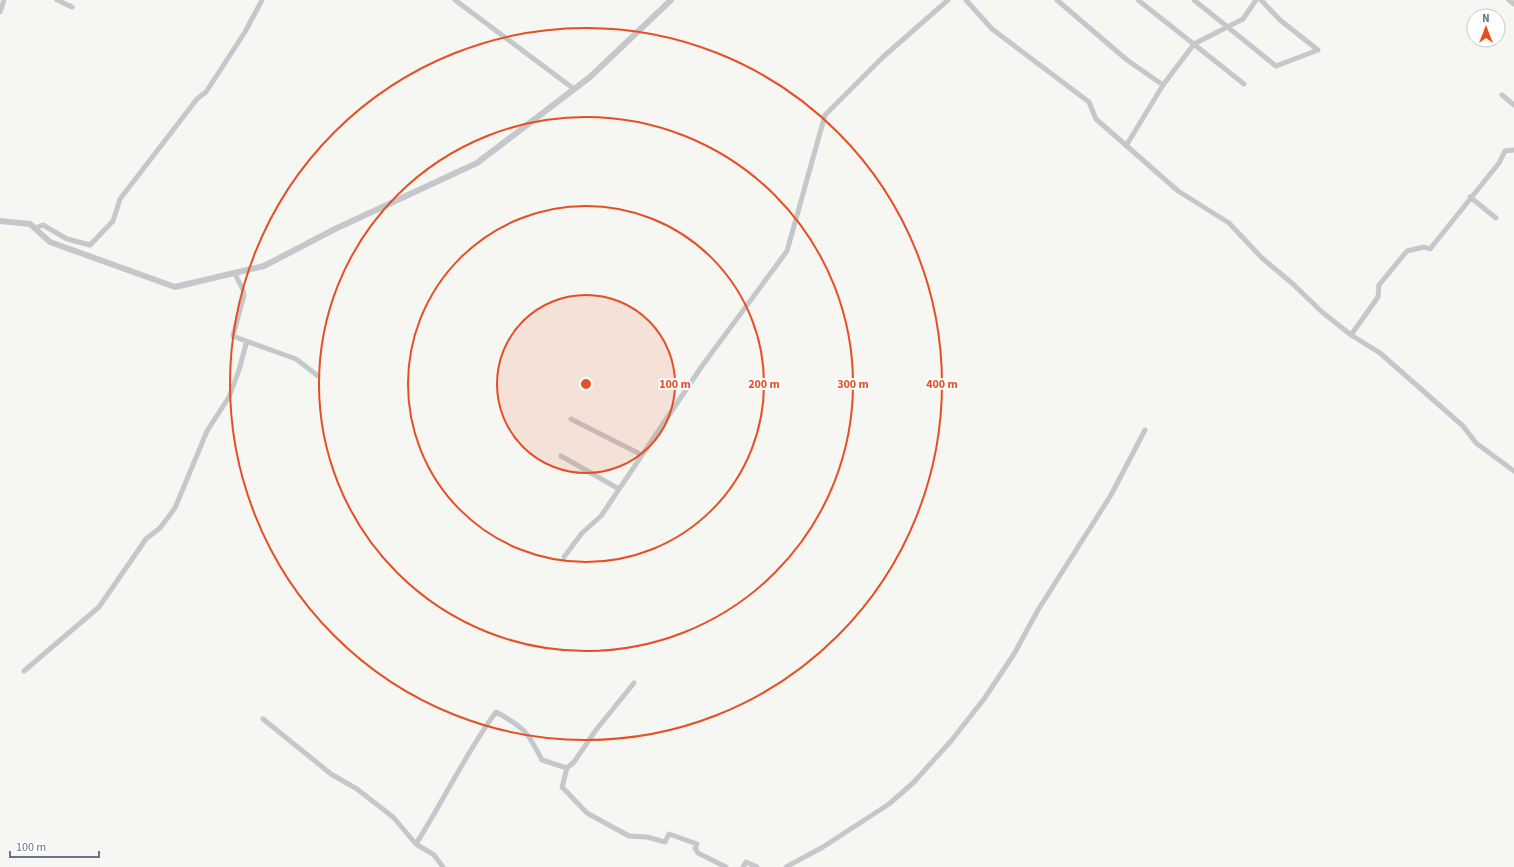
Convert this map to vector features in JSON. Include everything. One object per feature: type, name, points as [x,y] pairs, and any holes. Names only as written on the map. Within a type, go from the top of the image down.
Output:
[{"type":"street","points":[[0,12],[4,0]]},
{"type":"street","points":[[57,0],[72,7]]},
{"type":"street","points":[[35,228],[43,225],[67,239],[90,246],[113,221],[120,199],[124,193],[197,98],[206,92],[245,32],[262,0]]},
{"type":"street","points":[[455,0],[574,89]]},
{"type":"street","points":[[0,222],[30,224],[50,242],[175,287],[264,266],[335,229],[477,163],[590,77],[671,0]]},
{"type":"street","points":[[564,557],[582,533],[601,516],[702,366],[787,251],[825,115],[883,57],[948,0]]},
{"type":"street","points":[[966,0],[992,29],[1089,102],[1096,119],[1178,191],[1230,223],[1262,258],[1293,284],[1322,312],[1351,335],[1380,354],[1463,426],[1476,443],[1514,471]]},
{"type":"street","points":[[1057,0],[1127,60],[1163,85]]},
{"type":"street","points":[[1138,0],[1244,84]]},
{"type":"street","points":[[1194,0],[1276,66],[1318,50],[1280,20],[1261,0]]},
{"type":"street","points":[[1126,146],[1163,85],[1194,44],[1243,19],[1256,0]]},
{"type":"street","points":[[1509,0],[1514,4]]},
{"type":"street","points":[[1502,95],[1514,105]]},
{"type":"street","points":[[1351,335],[1378,297],[1379,285],[1407,251],[1424,247],[1430,249],[1470,197],[1499,163],[1505,151],[1514,150]]},
{"type":"street","points":[[1470,197],[1496,218]]},
{"type":"street","points":[[235,274],[244,295],[233,336],[296,359],[318,376]]},
{"type":"street","points":[[24,671],[99,607],[146,539],[160,528],[175,508],[207,431],[229,397],[239,370],[246,341]]},
{"type":"street","points":[[571,419],[642,455]]},
{"type":"street","points":[[786,867],[823,847],[889,804],[913,783],[951,741],[984,699],[1014,654],[1038,610],[1111,495],[1145,430]]},
{"type":"street","points":[[561,456],[619,489]]},
{"type":"street","points":[[634,683],[596,730],[574,762],[567,768],[562,787],[587,813],[629,836],[647,837],[665,842],[669,834],[697,844],[695,848],[698,853],[726,867]]},
{"type":"street","points":[[416,844],[439,807],[475,740],[496,712],[520,725],[530,737],[542,760],[567,768]]},
{"type":"street","points":[[263,719],[331,774],[358,789],[393,817],[416,844],[434,855],[443,867]]},
{"type":"street","points":[[743,867],[746,862],[757,867]]}]
